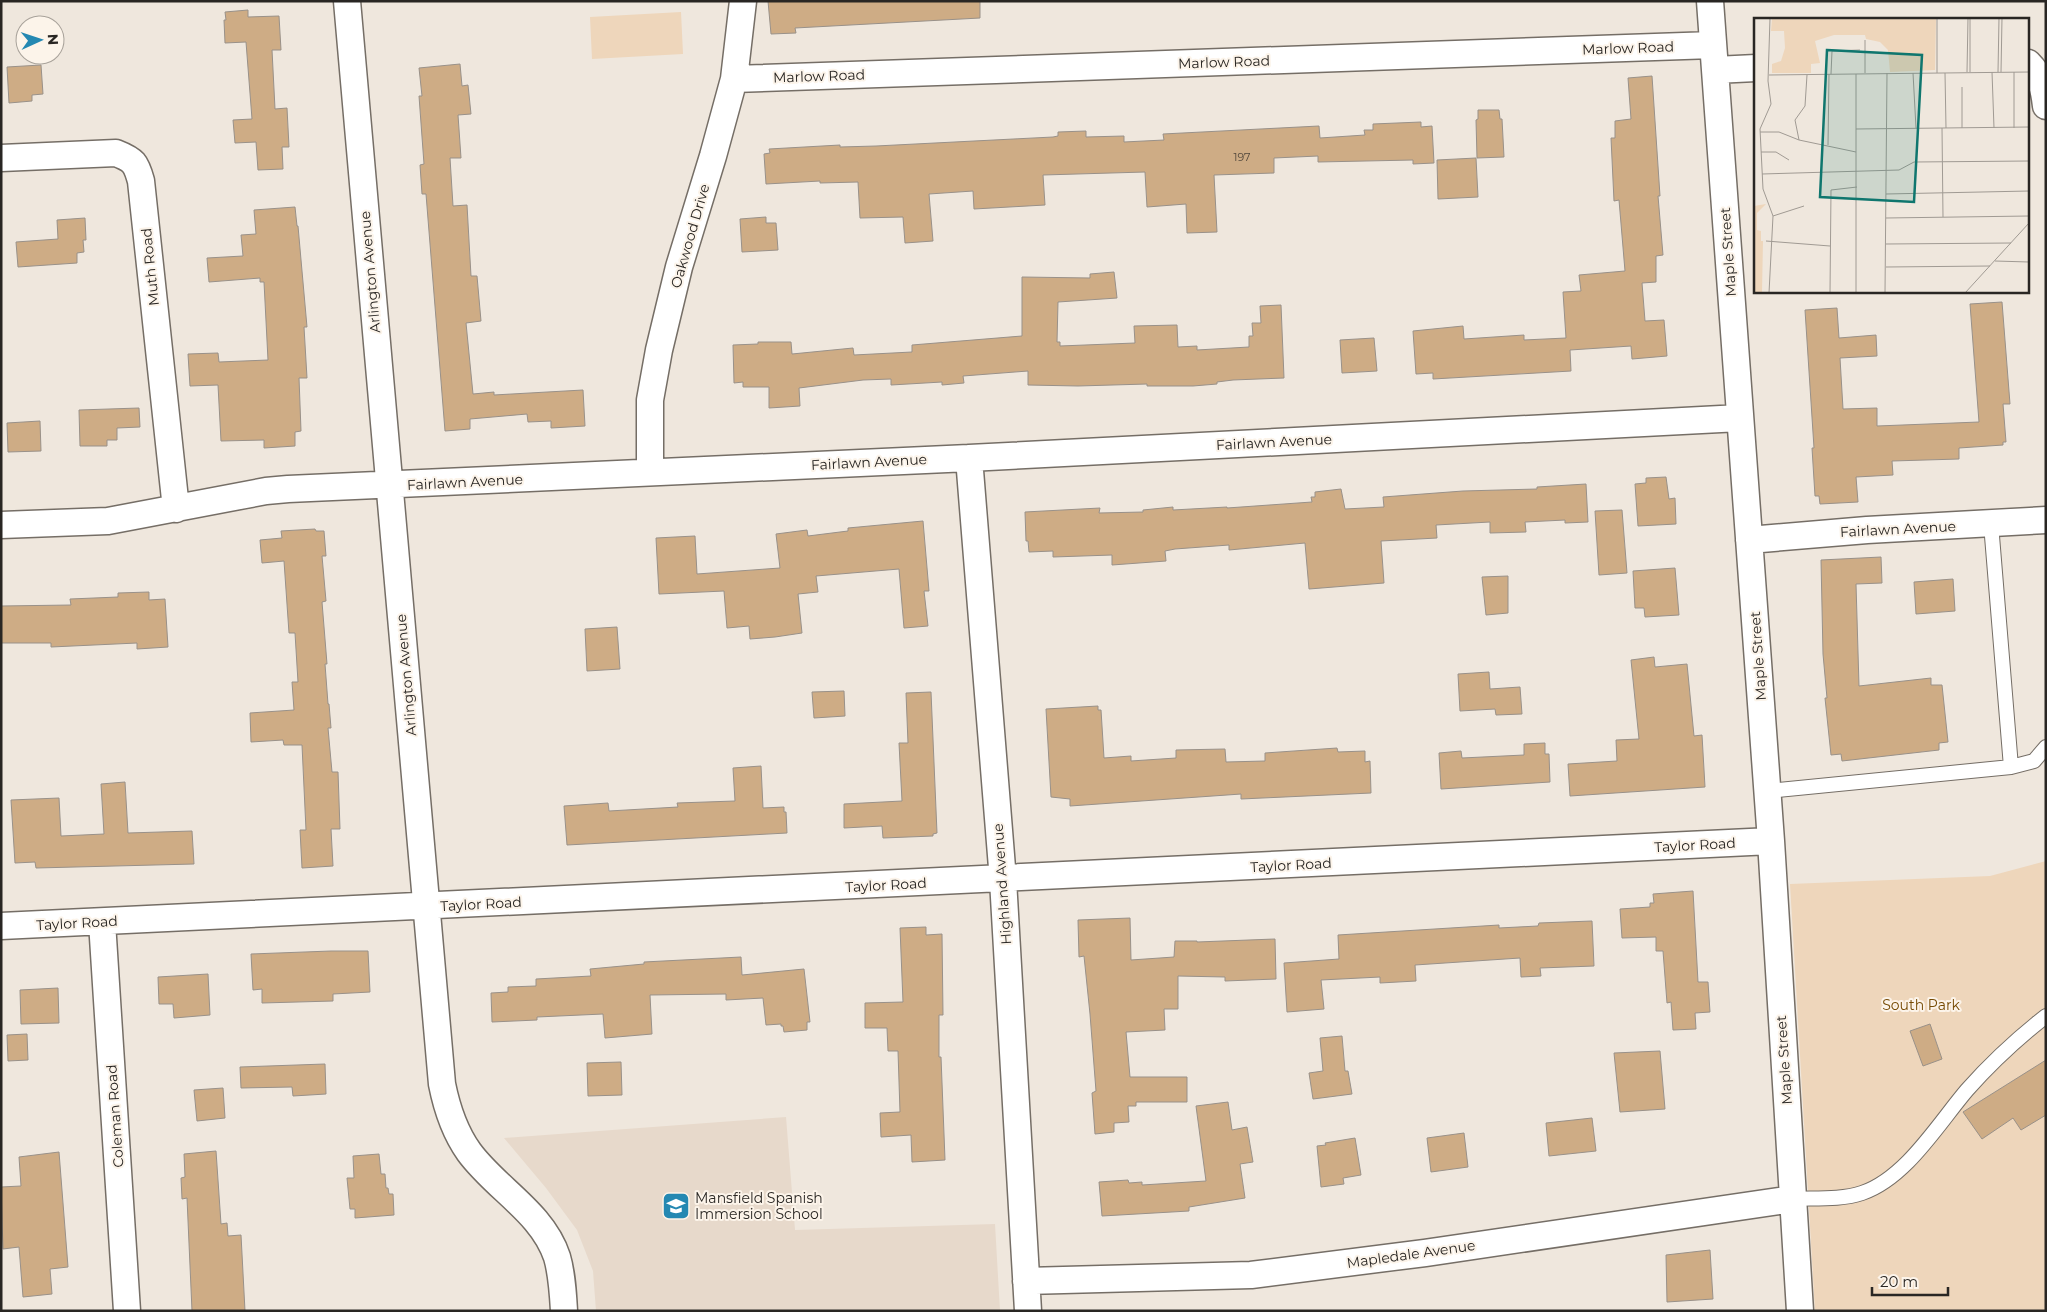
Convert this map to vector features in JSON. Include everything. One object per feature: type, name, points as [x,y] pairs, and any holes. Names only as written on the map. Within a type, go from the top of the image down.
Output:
[{"type":"street","name":"Arlington Avenue","points":[[348,1],[442,1084],[447,1108],[454,1127],[469,1152],[484,1170],[536,1220],[548,1238],[557,1258],[564,1311]]},
{"type":"street","name":"Oakwood Drive","points":[[650,472],[650,400],[659,350],[679,266],[713,156],[734,79],[743,1]]},
{"type":"street","name":"Maple Street","points":[[1710,1],[1771,841],[1800,1311]]},
{"type":"street","name":"Marlow Road","points":[[734,79],[1714,58],[1754,68]]},
{"type":"street","points":[[2030,65],[2042,81],[2046,106]]},
{"type":"street","name":"Muth Road","points":[[1,158],[116,153],[128,158],[136,165],[142,181],[176,509]]},
{"type":"street","name":"Fairlawn Avenue","points":[[1,525],[108,521],[266,491],[969,458],[1740,418]]},
{"type":"street","name":"Highland Avenue","points":[[969,458],[1003,880],[1028,1311]]},
{"type":"street","name":"Fairlawn Avenue","points":[[1749,540],[1867,530],[2046,520]]},
{"type":"street","name":"Taylor Road","points":[[1,926],[1003,880],[1771,841]]},
{"type":"street","name":"Coleman Road","points":[[102,922],[127,1311]]},
{"type":"street","name":"Mapledale Avenue","points":[[1026,1281],[1251,1275],[1425,1253],[1793,1200]]},
{"type":"lane","points":[[1991,524],[2011,767]]},
{"type":"lane","points":[[1767,791],[2011,767],[2034,761],[2046,747]]},
{"type":"lane","points":[[1793,1200],[1850,1196],[1868,1191],[1887,1180],[1899,1170],[1932,1134],[1968,1089],[2025,1032],[2046,1016]]},
{"type":"shaded area","name":"Mansfield Spanish Immersion School","points":[[786,1117],[795,1230],[995,1224],[1000,1311],[596,1311],[593,1271],[577,1230],[546,1188],[504,1138]]},
{"type":"green space","points":[[681,12],[683,54],[592,59],[590,17]]},
{"type":"green space","name":"South Park","points":[[2046,861],[2046,1311],[1815,1311],[1790,884],[1990,876]]},
{"type":"building","points":[[768,1],[980,1],[980,18],[795,28],[796,33],[771,34]]},
{"type":"building","points":[[248,10],[248,17],[279,16],[281,50],[272,50],[275,109],[287,108],[289,147],[282,147],[283,169],[258,170],[256,142],[235,143],[233,120],[252,119],[246,42],[225,43],[224,20],[226,20],[225,12]]},
{"type":"building","points":[[460,64],[462,86],[468,85],[471,114],[458,115],[461,158],[450,158],[453,206],[467,205],[471,276],[477,276],[481,321],[466,323],[473,394],[494,392],[494,395],[583,390],[585,426],[551,428],[551,421],[528,422],[527,414],[470,419],[470,429],[445,431],[426,194],[422,194],[420,165],[424,164],[419,96],[422,96],[419,68]]},
{"type":"building","points":[[41,65],[43,94],[32,95],[32,101],[9,103],[7,67]]},
{"type":"building","points":[[1652,76],[1663,255],[1656,256],[1656,282],[1642,283],[1645,321],[1664,320],[1667,356],[1632,359],[1631,346],[1570,350],[1571,371],[1433,379],[1433,373],[1416,374],[1413,331],[1463,326],[1464,339],[1524,335],[1524,340],[1566,338],[1563,292],[1581,291],[1579,275],[1625,271],[1619,200],[1614,201],[1611,138],[1615,138],[1615,121],[1631,119],[1628,78]]},
{"type":"building","points":[[1478,110],[1499,110],[1500,119],[1502,119],[1504,157],[1477,158],[1476,120],[1478,119]]},
{"type":"building","points":[[1421,122],[1421,127],[1432,126],[1434,163],[1413,164],[1413,160],[1318,162],[1318,156],[1274,158],[1274,173],[1214,175],[1217,232],[1187,233],[1186,204],[1147,207],[1145,172],[1043,175],[1045,205],[974,209],[973,191],[929,194],[933,241],[905,243],[903,217],[860,218],[858,182],[820,183],[820,181],[766,184],[764,154],[770,153],[769,149],[840,145],[840,147],[876,146],[1053,137],[1058,136],[1058,132],[1086,131],[1086,137],[1124,136],[1124,142],[1164,140],[1163,134],[1319,126],[1320,138],[1365,135],[1364,130],[1373,130],[1373,124]]},
{"type":"building","points":[[1476,158],[1478,197],[1438,199],[1437,160]]},
{"type":"building","points":[[295,207],[307,327],[304,327],[307,378],[299,378],[301,431],[295,432],[295,446],[264,448],[264,440],[221,441],[218,385],[190,386],[188,354],[218,353],[219,362],[268,360],[264,282],[260,282],[260,278],[209,282],[207,258],[243,256],[241,235],[256,234],[254,210]]},
{"type":"building","points":[[766,217],[766,223],[776,223],[778,250],[742,252],[740,219]]},
{"type":"building","points":[[85,218],[86,240],[83,240],[84,252],[77,253],[77,263],[18,267],[16,242],[58,239],[57,220]]},
{"type":"building","points":[[1114,272],[1117,298],[1058,302],[1057,342],[1060,342],[1060,346],[1135,343],[1134,326],[1177,325],[1178,347],[1197,346],[1197,350],[1249,347],[1249,336],[1253,336],[1252,323],[1261,323],[1260,306],[1281,305],[1284,378],[1233,380],[1217,382],[1217,384],[1193,386],[1147,386],[1147,384],[1028,385],[1028,371],[963,376],[964,383],[942,385],[942,382],[891,385],[891,379],[863,380],[799,388],[800,406],[769,408],[769,387],[743,387],[743,382],[734,383],[733,345],[758,344],[758,342],[791,342],[792,354],[853,348],[854,355],[912,352],[912,345],[1022,336],[1022,277],[1090,278],[1090,274]]},
{"type":"building","points":[[2002,302],[2010,404],[2003,404],[2006,442],[2003,442],[2003,445],[1959,448],[1959,459],[1892,461],[1893,475],[1856,477],[1858,502],[1820,504],[1819,496],[1815,496],[1812,448],[1814,448],[1805,310],[1837,308],[1839,338],[1876,335],[1877,356],[1840,358],[1843,409],[1877,408],[1877,426],[1979,422],[1970,304]]},
{"type":"building","points":[[1374,338],[1377,371],[1342,373],[1340,340]]},
{"type":"building","points":[[139,408],[140,427],[117,428],[117,440],[107,440],[107,446],[80,446],[79,410]]},
{"type":"building","points":[[40,421],[41,451],[8,452],[7,423]]},
{"type":"building","points":[[1666,477],[1669,499],[1675,498],[1676,524],[1638,526],[1635,484],[1646,483],[1646,478]]},
{"type":"building","points":[[1586,484],[1588,522],[1565,523],[1565,520],[1525,522],[1526,532],[1490,533],[1490,522],[1436,525],[1437,538],[1381,541],[1384,583],[1309,589],[1305,543],[1229,550],[1229,545],[1175,549],[1165,551],[1166,561],[1112,565],[1112,555],[1053,557],[1053,551],[1029,552],[1028,541],[1026,541],[1025,512],[1100,508],[1099,513],[1143,512],[1143,510],[1173,507],[1173,510],[1312,502],[1311,497],[1315,497],[1315,492],[1341,489],[1345,509],[1384,507],[1383,497],[1463,491],[1537,489],[1537,487]]},
{"type":"building","points":[[1622,510],[1627,573],[1599,575],[1595,511]]},
{"type":"building","points":[[923,521],[929,591],[924,591],[928,626],[904,628],[899,569],[816,576],[818,592],[798,594],[802,633],[775,637],[750,639],[749,626],[727,628],[724,591],[659,594],[656,538],[695,536],[697,574],[780,568],[776,534],[807,530],[808,536],[848,531],[848,528]]},
{"type":"building","points":[[315,529],[316,531],[324,531],[326,556],[322,556],[326,601],[322,602],[331,728],[328,728],[332,772],[338,772],[340,829],[331,829],[333,866],[302,868],[300,830],[306,830],[302,745],[284,745],[283,740],[251,742],[250,713],[294,710],[292,682],[298,682],[295,633],[289,633],[284,561],[262,563],[260,540],[282,538],[281,531]]},
{"type":"building","points":[[1881,557],[1882,583],[1856,584],[1859,686],[1931,678],[1931,685],[1942,685],[1948,742],[1939,743],[1939,750],[1842,761],[1841,754],[1831,755],[1825,698],[1827,698],[1823,654],[1821,560]]},
{"type":"building","points":[[1675,568],[1679,615],[1645,617],[1644,608],[1635,608],[1633,571]]},
{"type":"building","points":[[1508,576],[1508,613],[1486,615],[1482,577]]},
{"type":"building","points":[[1953,579],[1955,611],[1916,614],[1914,582]]},
{"type":"building","points":[[149,592],[149,600],[165,599],[168,647],[137,649],[137,643],[51,647],[51,643],[1,643],[1,606],[71,605],[70,599],[118,597],[118,593]]},
{"type":"building","points":[[617,627],[620,669],[587,671],[585,629]]},
{"type":"building","points":[[1654,657],[1655,667],[1687,664],[1694,736],[1702,735],[1705,787],[1570,796],[1568,764],[1617,761],[1616,740],[1639,739],[1631,660]]},
{"type":"building","points":[[1489,672],[1490,689],[1520,687],[1522,714],[1496,715],[1495,709],[1460,711],[1458,674]]},
{"type":"building","points":[[844,691],[845,716],[814,718],[812,692]]},
{"type":"building","points":[[931,692],[937,833],[933,834],[933,836],[883,838],[882,826],[844,828],[844,804],[902,801],[899,743],[908,743],[906,693]]},
{"type":"building","points":[[1098,706],[1098,710],[1101,710],[1104,758],[1131,756],[1131,761],[1176,758],[1176,750],[1225,749],[1226,762],[1265,761],[1265,753],[1337,748],[1338,752],[1365,751],[1365,762],[1370,761],[1371,793],[1241,799],[1241,794],[1070,806],[1070,799],[1051,797],[1046,709]]},
{"type":"building","points":[[1545,743],[1545,754],[1549,754],[1550,782],[1441,789],[1439,753],[1461,751],[1462,758],[1524,755],[1524,744]]},
{"type":"building","points":[[761,766],[763,808],[784,807],[787,833],[567,845],[564,806],[608,803],[609,811],[678,807],[677,803],[735,801],[733,768]]},
{"type":"building","points":[[125,782],[128,833],[192,831],[194,864],[36,868],[35,862],[15,863],[11,800],[59,798],[61,836],[104,834],[101,784]]},
{"type":"building","points":[[1693,891],[1698,982],[1708,982],[1710,1012],[1695,1013],[1696,1029],[1673,1030],[1671,1002],[1667,1003],[1663,951],[1656,951],[1656,937],[1622,938],[1620,909],[1650,907],[1650,903],[1654,903],[1653,894]]},
{"type":"building","points":[[1130,918],[1131,960],[1174,957],[1175,941],[1275,939],[1276,979],[1225,981],[1225,977],[1178,976],[1178,1009],[1164,1009],[1165,1030],[1126,1032],[1130,1077],[1187,1077],[1187,1102],[1136,1102],[1136,1106],[1128,1106],[1129,1122],[1114,1123],[1114,1132],[1095,1134],[1092,1093],[1096,1091],[1090,1014],[1084,956],[1079,957],[1078,920]]},
{"type":"building","points":[[1592,921],[1594,966],[1540,968],[1541,976],[1521,977],[1520,958],[1415,965],[1416,981],[1380,983],[1380,977],[1321,980],[1324,1009],[1287,1012],[1284,963],[1339,959],[1338,935],[1499,925],[1499,928],[1538,926],[1539,923]]},
{"type":"building","points":[[926,927],[926,935],[942,934],[943,1015],[939,1015],[939,1057],[941,1057],[945,1160],[912,1162],[911,1135],[881,1137],[880,1113],[900,1112],[898,1051],[888,1051],[887,1028],[865,1028],[865,1003],[903,1002],[900,928]]},
{"type":"building","points":[[368,951],[370,992],[333,994],[333,1001],[262,1003],[262,989],[253,990],[251,954]]},
{"type":"building","points":[[741,957],[742,975],[804,969],[810,1022],[807,1022],[807,1030],[784,1032],[781,1024],[766,1025],[763,998],[726,1000],[726,994],[650,995],[652,1034],[605,1038],[603,1014],[537,1017],[537,1020],[492,1022],[491,993],[508,992],[508,987],[536,986],[536,979],[591,976],[590,969],[644,964],[644,962]]},
{"type":"building","points":[[208,974],[210,1015],[174,1018],[173,1004],[159,1004],[158,977]]},
{"type":"building","points":[[58,988],[59,1023],[21,1024],[20,990]]},
{"type":"building","points":[[1930,1024],[1942,1059],[1923,1066],[1910,1031]]},
{"type":"building","points":[[27,1034],[28,1060],[8,1061],[7,1035]]},
{"type":"building","points":[[1342,1036],[1345,1071],[1348,1071],[1352,1094],[1313,1099],[1309,1073],[1323,1071],[1320,1038]]},
{"type":"building","points":[[1660,1051],[1665,1109],[1620,1112],[1614,1053]]},
{"type":"building","points":[[2046,1060],[2046,1115],[2021,1130],[2013,1118],[1982,1139],[1963,1112]]},
{"type":"building","points":[[621,1062],[622,1095],[588,1096],[587,1063]]},
{"type":"building","points":[[325,1064],[326,1094],[293,1096],[292,1087],[241,1088],[240,1067]]},
{"type":"building","points":[[223,1088],[225,1118],[197,1121],[194,1090]]},
{"type":"building","points":[[1228,1102],[1232,1130],[1247,1127],[1253,1162],[1240,1164],[1245,1198],[1189,1207],[1189,1211],[1102,1216],[1099,1182],[1128,1180],[1129,1183],[1142,1182],[1142,1185],[1206,1181],[1196,1106]]},
{"type":"building","points":[[1592,1118],[1596,1151],[1549,1156],[1546,1123]]},
{"type":"building","points":[[1464,1133],[1468,1167],[1431,1172],[1427,1138]]},
{"type":"building","points":[[1355,1138],[1361,1175],[1343,1178],[1344,1184],[1321,1187],[1317,1146]]},
{"type":"building","points":[[216,1151],[221,1224],[227,1223],[228,1236],[241,1235],[245,1311],[192,1311],[187,1198],[182,1199],[181,1178],[185,1177],[184,1154]]},
{"type":"building","points":[[59,1152],[68,1267],[50,1269],[52,1294],[23,1297],[19,1247],[3,1249],[1,1187],[21,1186],[19,1157]]},
{"type":"building","points":[[379,1154],[381,1174],[385,1174],[386,1188],[388,1188],[389,1194],[393,1194],[394,1215],[355,1218],[355,1209],[350,1209],[347,1178],[354,1178],[353,1156]]},
{"type":"building","points":[[1710,1250],[1713,1299],[1667,1302],[1666,1255]]},
{"type":"place","name":"Mansfield Spanish Immersion School","points":[[676,1206]]}]
